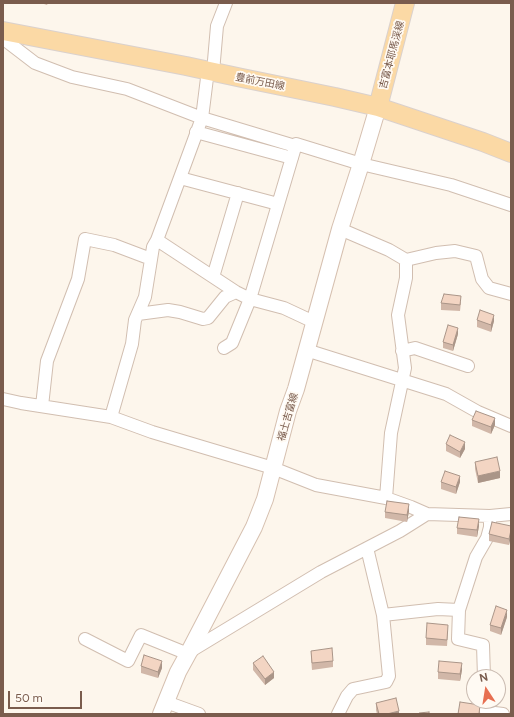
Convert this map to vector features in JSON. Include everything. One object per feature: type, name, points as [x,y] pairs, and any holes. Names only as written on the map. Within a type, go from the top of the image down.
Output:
[{"type":"main road","name":"吉富本耶馬渓線","points":[[378,107],[405,3]]},
{"type":"main road","name":"豊前万田線","points":[[4,32],[186,66],[378,107],[483,142],[511,153]]},
{"type":"main road","name":"福土吉富線","points":[[163,708],[178,672],[254,527],[265,499],[288,411],[296,389],[340,229],[378,107]]},
{"type":"street","points":[[111,417],[132,344],[136,320],[145,297],[152,247],[157,240],[202,118],[217,26],[226,3]]},
{"type":"street","points":[[4,32],[5,40],[35,63],[72,76],[127,89],[202,118],[296,146],[296,144],[361,164],[451,185],[511,205]]},
{"type":"street","points":[[196,132],[292,158]]},
{"type":"street","points":[[224,348],[232,343],[250,299],[296,146]]},
{"type":"street","points":[[180,178],[278,204]]},
{"type":"street","points":[[213,277],[238,193]]},
{"type":"street","points":[[340,229],[389,250],[406,260],[436,252],[455,251],[476,256],[482,279],[489,288],[511,294]]},
{"type":"street","points":[[42,406],[47,361],[78,279],[85,239],[114,245],[151,259]]},
{"type":"street","points":[[157,240],[236,292],[250,299],[284,308],[314,322]]},
{"type":"street","points":[[386,498],[391,433],[405,368],[398,315],[406,278],[406,260]]},
{"type":"street","points":[[138,314],[168,310],[202,319],[208,318],[225,297],[236,292]]},
{"type":"street","points":[[402,351],[415,348],[468,366]]},
{"type":"street","points":[[306,350],[446,394],[478,412],[511,426]]},
{"type":"street","points":[[3,399],[111,417],[152,432],[273,468],[316,485],[386,498],[427,514],[490,516],[511,514]]},
{"type":"street","points":[[85,639],[128,661],[141,635],[189,653],[321,572],[400,531],[427,514]]},
{"type":"street","points":[[484,669],[483,645],[458,639],[459,610],[476,557],[487,538],[490,527],[490,516]]},
{"type":"street","points":[[338,714],[347,696],[353,689],[386,682],[389,676],[384,615],[367,548]]},
{"type":"street","points":[[384,615],[438,609],[459,610]]},
{"type":"street","points":[[163,708],[199,714]]},
{"type":"street","points":[[486,709],[486,712],[503,714]]},
{"type":"building","points":[[444,294],[461,296],[460,305],[441,303]]},
{"type":"building","points":[[480,310],[494,315],[491,325],[477,320]]},
{"type":"building","points":[[448,325],[458,328],[453,345],[443,342]]},
{"type":"building","points":[[476,411],[495,418],[491,427],[472,420]]},
{"type":"building","points":[[450,435],[465,442],[460,452],[446,444]]},
{"type":"building","points":[[497,457],[500,471],[478,476],[475,462]]},
{"type":"building","points":[[445,471],[460,476],[456,487],[441,482]]},
{"type":"building","points":[[387,501],[409,504],[407,515],[385,512]]},
{"type":"building","points":[[459,517],[479,519],[477,530],[457,528]]},
{"type":"building","points":[[492,522],[511,526],[509,539],[489,534]]},
{"type":"building","points":[[496,606],[507,610],[501,628],[490,625]]},
{"type":"building","points":[[427,623],[448,625],[447,640],[426,638]]},
{"type":"building","points":[[332,648],[333,661],[312,663],[311,651]]},
{"type":"building","points":[[144,655],[162,661],[158,672],[141,666]]},
{"type":"building","points":[[263,656],[274,672],[265,679],[253,663]]},
{"type":"building","points":[[439,661],[462,663],[460,674],[438,672]]},
{"type":"building","points":[[396,698],[399,711],[379,714],[376,703]]},
{"type":"building","points":[[460,702],[466,703],[466,709],[480,709],[479,714],[458,714]]},
{"type":"building","points":[[429,712],[429,714],[419,714],[419,713]]}]
